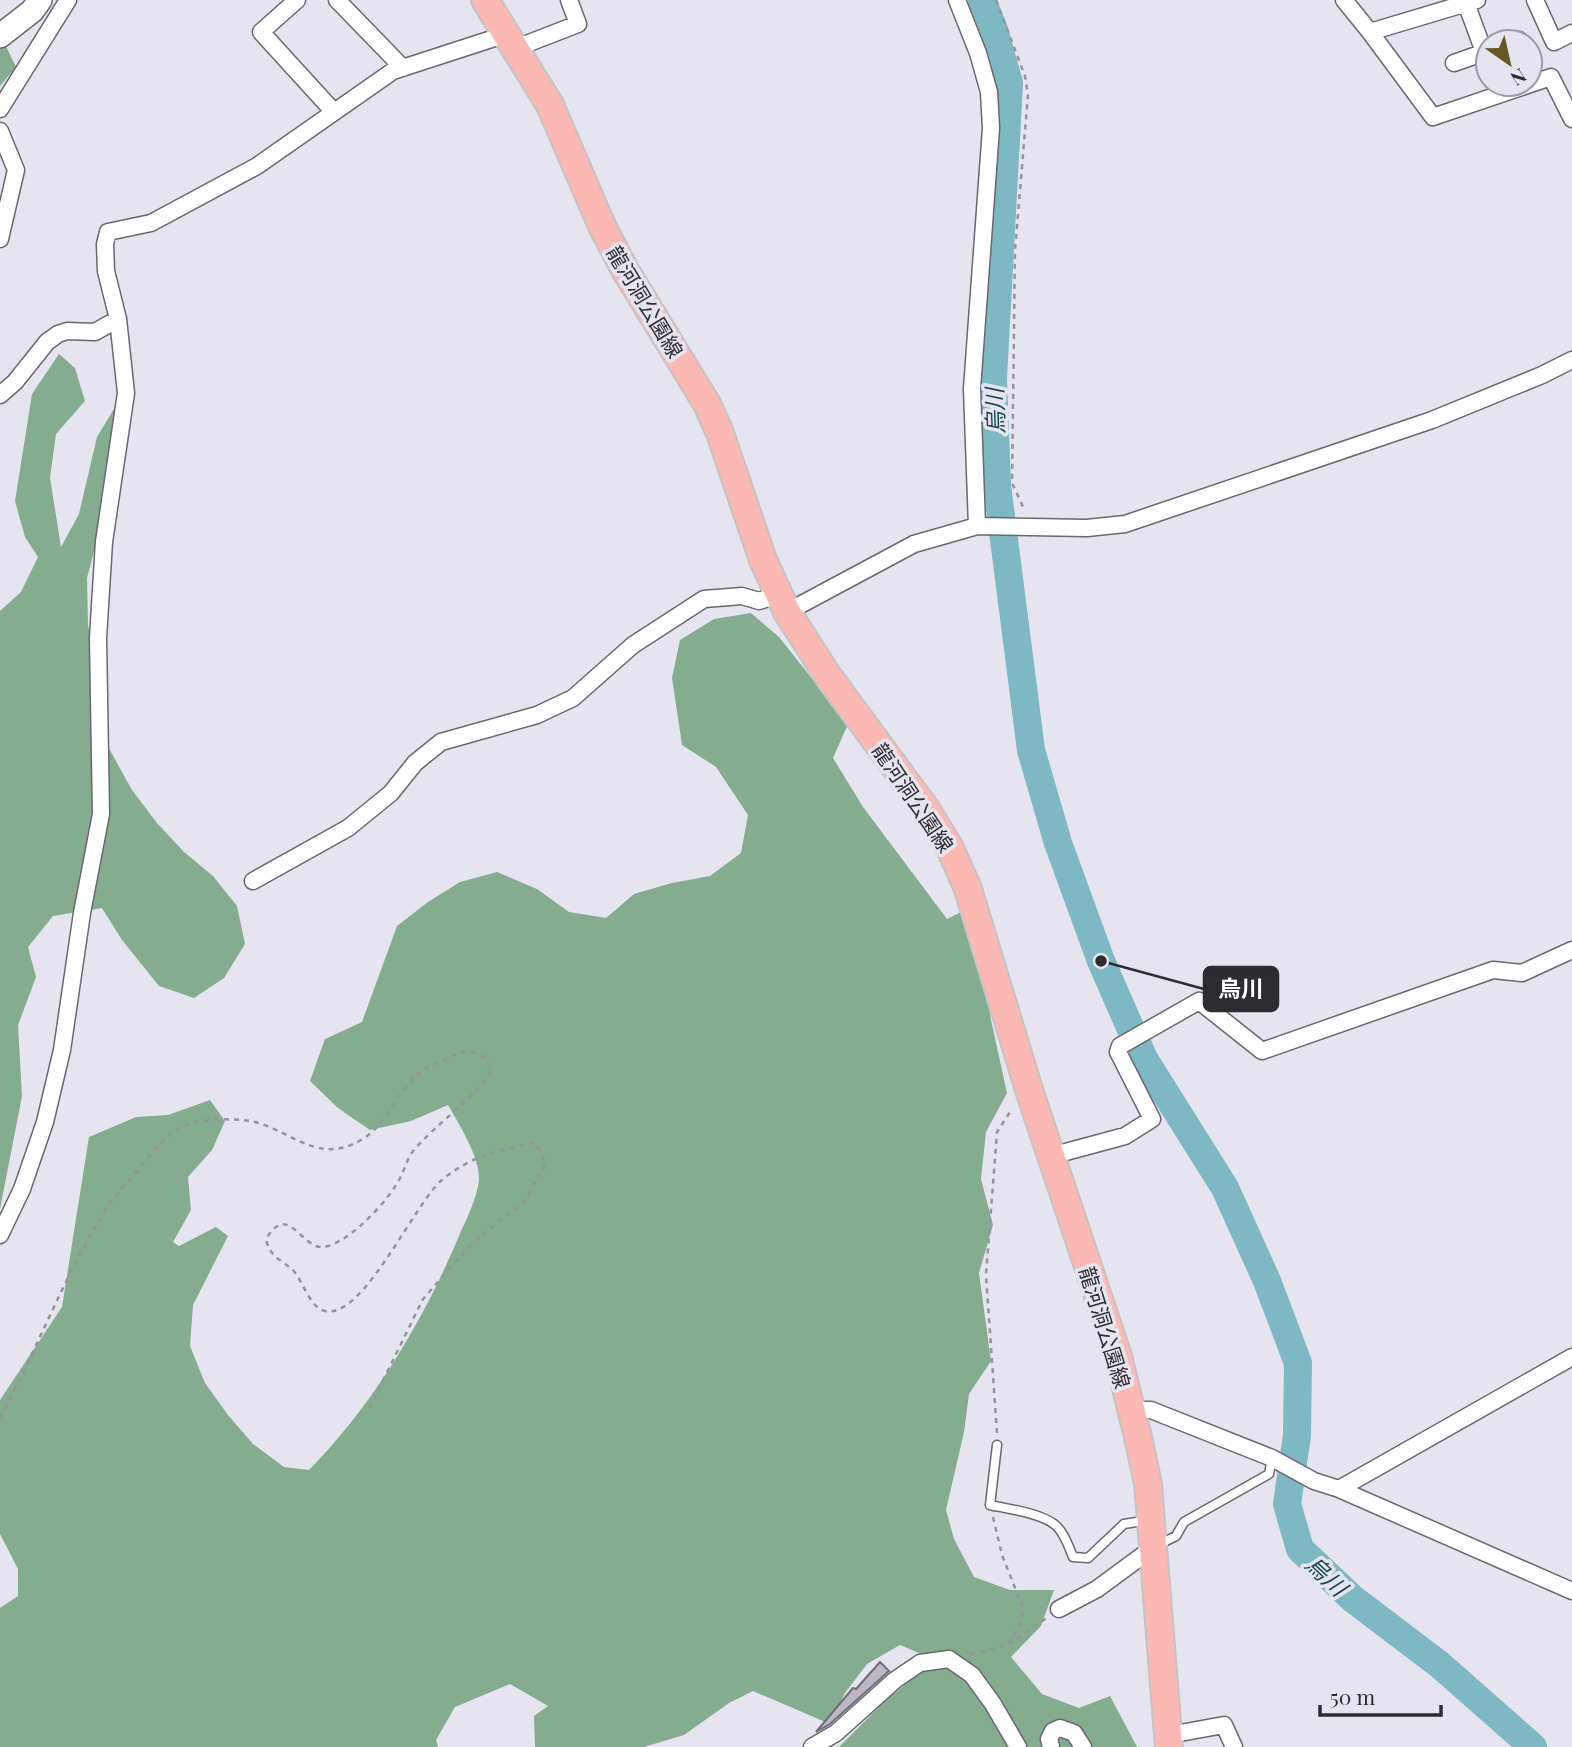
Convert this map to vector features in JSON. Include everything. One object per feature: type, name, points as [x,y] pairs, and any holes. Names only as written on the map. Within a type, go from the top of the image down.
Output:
[{"type":"main road","points":[[0,36],[32,11],[40,0]]},
{"type":"main road","name":"龍河洞公園線","points":[[485,0],[550,105],[614,248],[707,404],[720,433],[763,560],[782,603],[828,676],[891,760],[950,848],[968,889],[1030,1093],[1118,1356],[1148,1484],[1169,1741]]},
{"type":"street","points":[[0,109],[68,0]]},
{"type":"street","points":[[298,0],[261,32],[334,112]]},
{"type":"street","points":[[337,0],[403,68]]},
{"type":"street","points":[[0,1235],[22,1189],[46,1122],[62,1050],[82,914],[101,814],[98,638],[103,556],[127,393],[118,319],[106,271],[105,244],[108,232],[151,223],[257,166],[393,71],[578,24],[569,0]]},
{"type":"street","points":[[957,0],[978,53],[989,92],[991,128],[972,389],[981,525]]},
{"type":"street","points":[[1344,0],[1433,117],[1551,78],[1572,118]]},
{"type":"street","points":[[1535,0],[1554,42],[1572,33]]},
{"type":"street","points":[[1370,32],[1471,2],[1479,28]]},
{"type":"street","points":[[1454,62],[1474,55]]},
{"type":"street","points":[[0,131],[16,170],[0,239]]},
{"type":"street","points":[[0,395],[15,382],[47,342],[58,334],[67,331],[95,332],[118,319]]},
{"type":"street","points":[[253,881],[348,828],[391,793],[415,762],[441,742],[537,715],[572,698],[633,645],[704,599],[742,596],[782,603],[914,544],[981,525],[1087,528],[1125,524],[1432,420],[1542,376],[1572,360]]},
{"type":"street","points":[[1051,1156],[1125,1136],[1152,1119],[1118,1052],[1120,1046],[1199,1001],[1262,1051],[1493,970],[1522,974],[1572,950]]},
{"type":"street","points":[[1339,1489],[1572,1357]]},
{"type":"street","points":[[1130,1409],[1151,1410],[1272,1458],[1314,1481],[1339,1489],[1572,1591]]},
{"type":"street","points":[[1059,1609],[1097,1589],[1154,1547]]},
{"type":"street","points":[[811,1747],[836,1733],[895,1680],[920,1663],[949,1659],[972,1675],[1018,1747]]},
{"type":"street","points":[[1169,1741],[1224,1726],[1234,1747]]},
{"type":"street","points":[[1051,1747],[1049,1739],[1053,1731],[1060,1728],[1074,1733],[1083,1747]]},
{"type":"lane","points":[[997,1445],[990,1505],[1024,1512],[1055,1524],[1073,1557],[1088,1558],[1124,1524],[1151,1520]]},
{"type":"lane","points":[[1154,1547],[1176,1536],[1184,1522],[1269,1474],[1272,1458]]},
{"type":"path","points":[[996,0],[1025,76],[1028,94],[1015,250],[1012,483],[1026,527]]},
{"type":"path","points":[[0,1418],[74,1264],[110,1204],[159,1145],[184,1127],[210,1120],[246,1121],[307,1145],[326,1150],[343,1149],[380,1125],[423,1070],[462,1052],[476,1052],[487,1059],[489,1074],[411,1153],[399,1181],[369,1218],[346,1237],[325,1248],[316,1246],[293,1226],[280,1225],[272,1230],[266,1240],[268,1247],[283,1264],[295,1271],[309,1297],[321,1310],[336,1310],[352,1301],[379,1269],[440,1181],[469,1161],[504,1148],[534,1143],[542,1153],[544,1168],[523,1203],[472,1243],[423,1299],[368,1411]]},
{"type":"path","points":[[997,1445],[986,1275],[996,1132],[1014,1105],[1030,1093]]},
{"type":"path","points":[[990,1505],[1002,1555],[1023,1608],[1021,1623],[1008,1645]]},
{"type":"path","points":[[949,1659],[1008,1645],[1059,1609]]},
{"type":"green space","points":[[0,34],[16,67],[0,86]]},
{"type":"green space","points":[[59,354],[75,368],[85,401],[56,434],[50,478],[61,547],[79,514],[97,437],[126,389],[112,483],[87,578],[88,625],[106,743],[132,790],[157,823],[184,852],[213,876],[237,906],[245,944],[224,978],[194,998],[159,986],[122,940],[102,908],[53,916],[28,947],[36,977],[18,1025],[22,1096],[0,1209],[0,611],[21,592],[38,557],[25,537],[15,501],[32,394]]},
{"type":"green space","points":[[751,613],[779,637],[848,724],[833,758],[863,807],[947,919],[965,910],[981,954],[991,1020],[1007,1093],[986,1132],[981,1179],[993,1225],[979,1273],[991,1361],[969,1394],[964,1432],[946,1510],[954,1539],[974,1577],[1010,1590],[1054,1590],[1041,1626],[1011,1657],[1042,1694],[1079,1708],[1110,1696],[1137,1747],[839,1747],[887,1699],[912,1679],[921,1654],[900,1645],[867,1664],[845,1693],[830,1724],[753,1691],[729,1703],[684,1735],[644,1747],[535,1747],[534,1716],[548,1706],[510,1684],[455,1707],[436,1740],[438,1747],[0,1747],[0,1608],[18,1596],[18,1569],[0,1534],[0,1400],[62,1307],[89,1137],[136,1117],[168,1115],[210,1100],[225,1121],[212,1150],[188,1177],[191,1210],[173,1242],[179,1246],[216,1227],[228,1236],[193,1305],[190,1346],[205,1383],[253,1444],[284,1467],[309,1470],[356,1416],[397,1357],[448,1262],[479,1183],[472,1150],[448,1105],[411,1121],[370,1130],[338,1108],[310,1081],[325,1039],[362,1022],[397,926],[460,882],[497,872],[537,889],[569,912],[606,918],[634,894],[710,876],[741,853],[748,815],[716,767],[682,745],[672,678],[680,640],[714,619]]},
{"type":"building","points":[[880,1662],[889,1671],[830,1724],[816,1732],[853,1688],[856,1689]]},
{"type":"waterway","name":"烏川","points":[[982,0],[994,30],[1009,83],[993,378],[997,485],[1031,750],[1058,843],[1101,961],[1144,1059],[1225,1188],[1267,1281],[1298,1363],[1297,1435],[1287,1504],[1300,1549],[1353,1599],[1440,1665],[1533,1747]]},
{"type":"place","name":"烏川","points":[[1101,961]]}]
